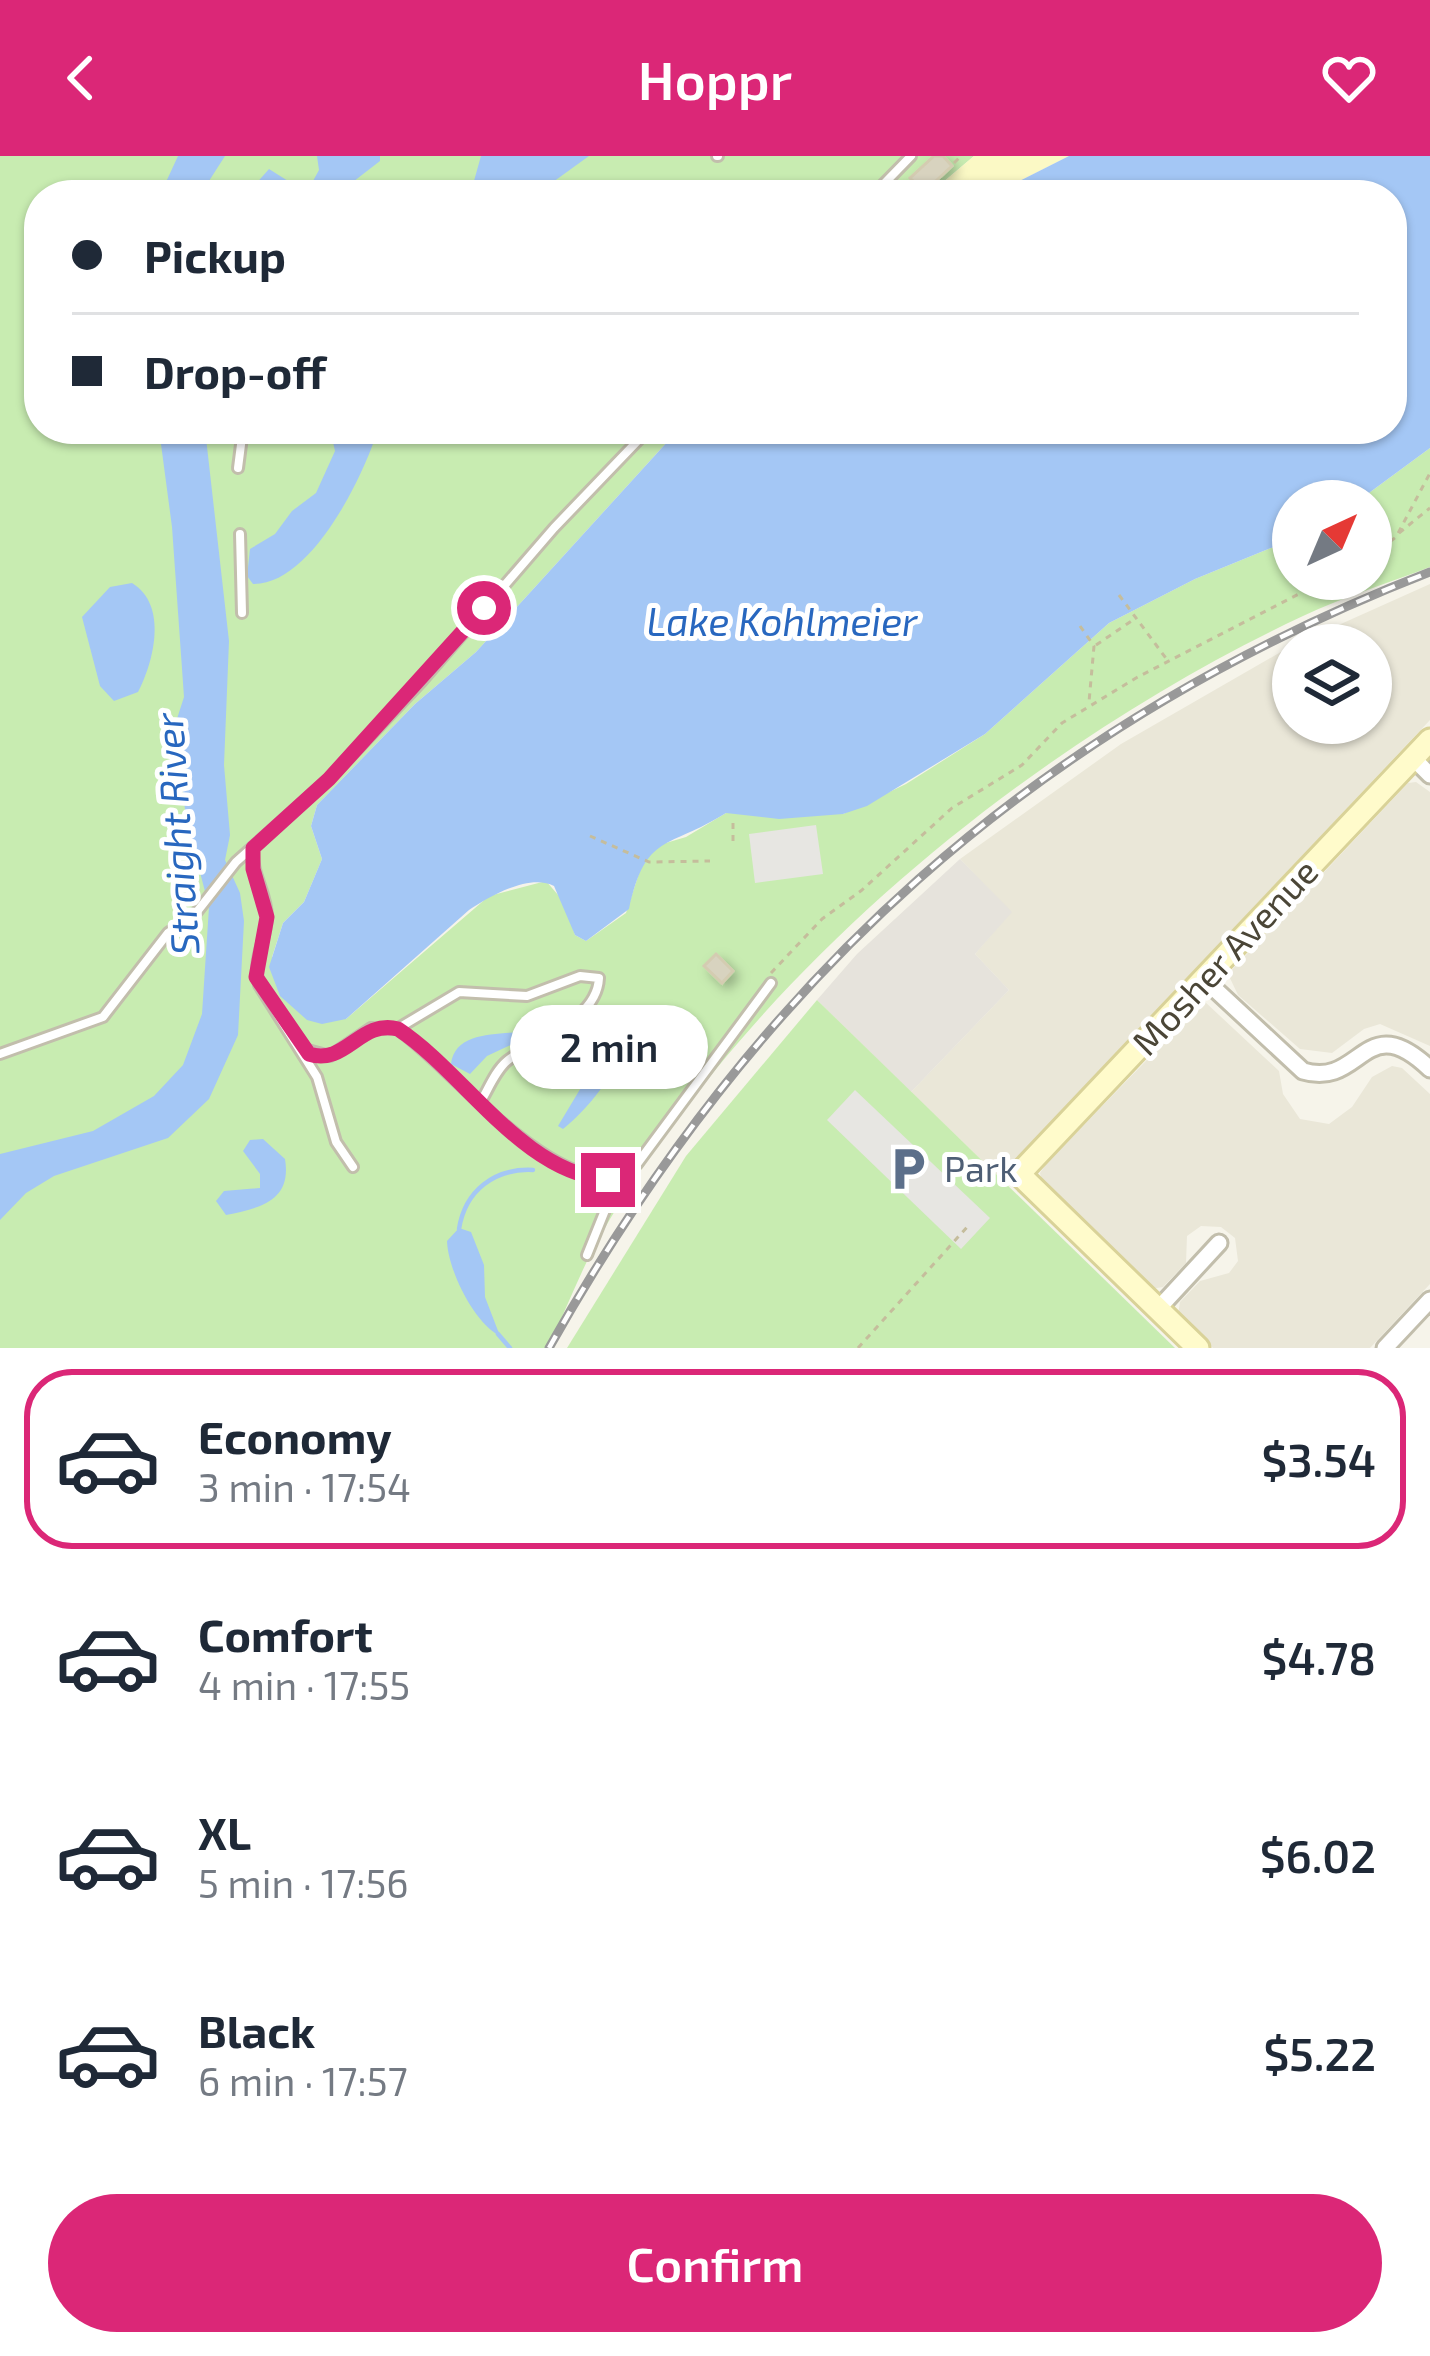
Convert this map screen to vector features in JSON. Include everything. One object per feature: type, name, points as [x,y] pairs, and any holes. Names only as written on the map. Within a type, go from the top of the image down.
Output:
[{"type":"street","name":"Mosher Avenue","points":[[1158,1309],[1019,1174],[1430,740]]},
{"type":"street","points":[[1413,758],[1430,775]]},
{"type":"street","points":[[1204,979],[1303,1071],[1335,1072],[1367,1048],[1388,1043],[1412,1052],[1430,1069]]},
{"type":"street","points":[[1198,1348],[1158,1309],[1219,1244]]},
{"type":"street","points":[[1385,1348],[1428,1305]]},
{"type":"lane","points":[[887,180],[910,156]]},
{"type":"lane","points":[[238,468],[241,444]]},
{"type":"lane","points":[[4,1053],[93,1024],[107,1012],[168,933],[204,905],[236,862],[422,682],[554,528],[635,444]]},
{"type":"lane","points":[[240,534],[242,613]]},
{"type":"lane","points":[[253,848],[253,869],[267,917],[256,977],[317,1077],[337,1142],[353,1167]]},
{"type":"lane","points":[[300,1048],[330,1056],[371,1028],[398,1029],[459,992],[527,996],[580,976],[599,977],[598,989],[566,1025],[505,1063],[480,1103]]},
{"type":"lane","points":[[586,1255],[619,1177],[646,1153],[769,981]]},
{"type":"lane","points":[[398,1029],[480,1103],[580,1174],[619,1177]]},
{"type":"path","points":[[954,163],[961,156]]},
{"type":"path","points":[[1396,537],[1430,473]]},
{"type":"path","points":[[1392,540],[1430,508]]},
{"type":"path","points":[[1119,595],[1169,662]]},
{"type":"path","points":[[769,981],[822,919],[862,890],[952,808],[1022,765],[1062,723],[1288,600]]},
{"type":"path","points":[[1094,646],[1135,619]]},
{"type":"path","points":[[1079,626],[1094,646],[1088,705]]},
{"type":"path","points":[[733,823],[733,844]]},
{"type":"path","points":[[590,836],[649,862],[710,861]]},
{"type":"path","points":[[858,1348],[968,1226]]},
{"type":"shaded area","points":[[1430,584],[1430,720],[999,1177],[911,1092],[1009,990],[975,954],[1011,912],[960,859],[1121,744],[1272,657],[1272,744],[1392,744],[1392,624],[1341,624]]},
{"type":"shaded area","points":[[1416,782],[1430,792],[1430,1046],[1380,1024],[1364,1029],[1332,1053],[1300,1049],[1238,995],[1228,974],[1408,783]]},
{"type":"shaded area","points":[[816,825],[823,874],[755,883],[749,834]]},
{"type":"shaded area","points":[[960,859],[1012,912],[975,954],[1009,990],[911,1092],[817,1000],[857,954]]},
{"type":"shaded area","points":[[1204,1001],[1279,1071],[1283,1094],[1300,1119],[1329,1124],[1352,1107],[1372,1077],[1392,1066],[1402,1068],[1430,1094],[1430,1284],[1370,1348],[1213,1348],[1178,1315],[1180,1302],[1200,1281],[1229,1273],[1238,1261],[1235,1238],[1221,1227],[1201,1226],[1187,1236],[1186,1263],[1163,1287],[1151,1289],[1043,1187],[1040,1173],[1047,1163]]},
{"type":"shaded area","name":"Park","points":[[855,1090],[990,1218],[961,1249],[827,1120]]},
{"type":"green space","points":[[0,156],[974,156],[946,180],[24,180],[24,444],[665,444],[476,652],[415,704],[317,805],[311,826],[322,859],[304,902],[283,923],[272,957],[346,1019],[489,896],[546,881],[565,903],[575,935],[586,941],[626,913],[643,861],[659,845],[686,837],[726,813],[843,814],[906,784],[985,734],[1109,623],[1195,579],[1272,548],[1272,600],[1343,600],[1289,624],[1272,624],[1272,632],[1201,668],[1100,729],[1002,798],[907,874],[818,957],[737,1044],[664,1137],[594,1247],[548,1348],[0,1348]]},
{"type":"green space","points":[[1430,448],[1430,567],[1392,581],[1392,480],[1387,480]]},
{"type":"green space","points":[[817,1000],[1175,1348],[567,1348],[686,1156]]},
{"type":"sand","points":[[974,156],[1069,156],[1022,180],[946,180]]},
{"type":"water","points":[[178,156],[225,156],[210,180],[167,180]]},
{"type":"water","points":[[317,156],[380,156],[355,180],[314,180],[319,170]]},
{"type":"water","points":[[481,156],[589,156],[556,180],[474,180]]},
{"type":"water","name":"Lake Kohlmeier","points":[[1069,156],[1430,156],[1430,448],[1387,480],[1272,480],[1272,548],[1195,579],[1109,623],[985,734],[867,806],[843,814],[779,819],[726,813],[662,846],[643,867],[629,909],[586,941],[575,935],[554,886],[522,884],[469,910],[346,1019],[322,1024],[307,1020],[280,996],[269,967],[283,923],[304,902],[322,859],[311,826],[317,805],[415,704],[476,652],[665,444],[1407,444],[1407,180],[1022,180]]},
{"type":"water","points":[[269,169],[286,180],[259,180]]},
{"type":"water","points":[[161,444],[207,444],[229,641],[224,765],[230,835],[225,860],[240,893],[244,921],[238,1035],[209,1099],[168,1138],[54,1176],[26,1193],[0,1220],[0,1154],[93,1131],[154,1096],[183,1065],[202,1014],[209,907],[186,818],[175,725],[184,697]]},
{"type":"water","points":[[333,444],[372,444],[348,499],[314,548],[274,580],[253,584],[247,576],[250,549],[275,534],[292,511],[316,493],[335,451]]},
{"type":"water","points":[[132,583],[150,605],[153,650],[138,692],[114,701],[100,686],[82,617],[110,587]]},
{"type":"water","points":[[612,1012],[620,1026],[618,1058],[599,1091],[563,1129],[558,1126],[603,1051],[602,1013]]},
{"type":"water","points":[[530,1031],[532,1035],[487,1056],[470,1074],[451,1064],[454,1053],[471,1039]]},
{"type":"water","points":[[263,1139],[285,1159],[284,1184],[271,1200],[226,1215],[216,1201],[224,1191],[260,1188],[260,1174],[243,1151],[250,1140]]},
{"type":"water","points":[[459,1228],[471,1232],[484,1265],[485,1297],[500,1336],[481,1320],[457,1280],[447,1241]]},
{"type":"building","points":[[934,156],[943,156],[952,166],[937,180],[910,178]]},
{"type":"building","points":[[716,954],[733,971],[722,983],[704,966]]},
{"type":"waterway","points":[[459,1229],[468,1203],[484,1184],[506,1173],[533,1170]]},
{"type":"waterway","points":[[498,1334],[510,1348]]},
{"type":"railway","points":[[549,1348],[630,1215],[718,1093],[814,981],[918,879],[1031,788],[1154,706],[1287,634],[1430,572]]},
{"type":"place","name":"Park","points":[[908,1169]]},
{"type":"route","points":[[484,608],[422,682],[329,779],[253,848],[253,869],[267,917],[256,977],[300,1048],[309,1054],[337,1054],[371,1028],[391,1026],[544,1154],[580,1174],[608,1180]]},
{"type":"water label","name":"Straight River","points":[[177,834]]}]
